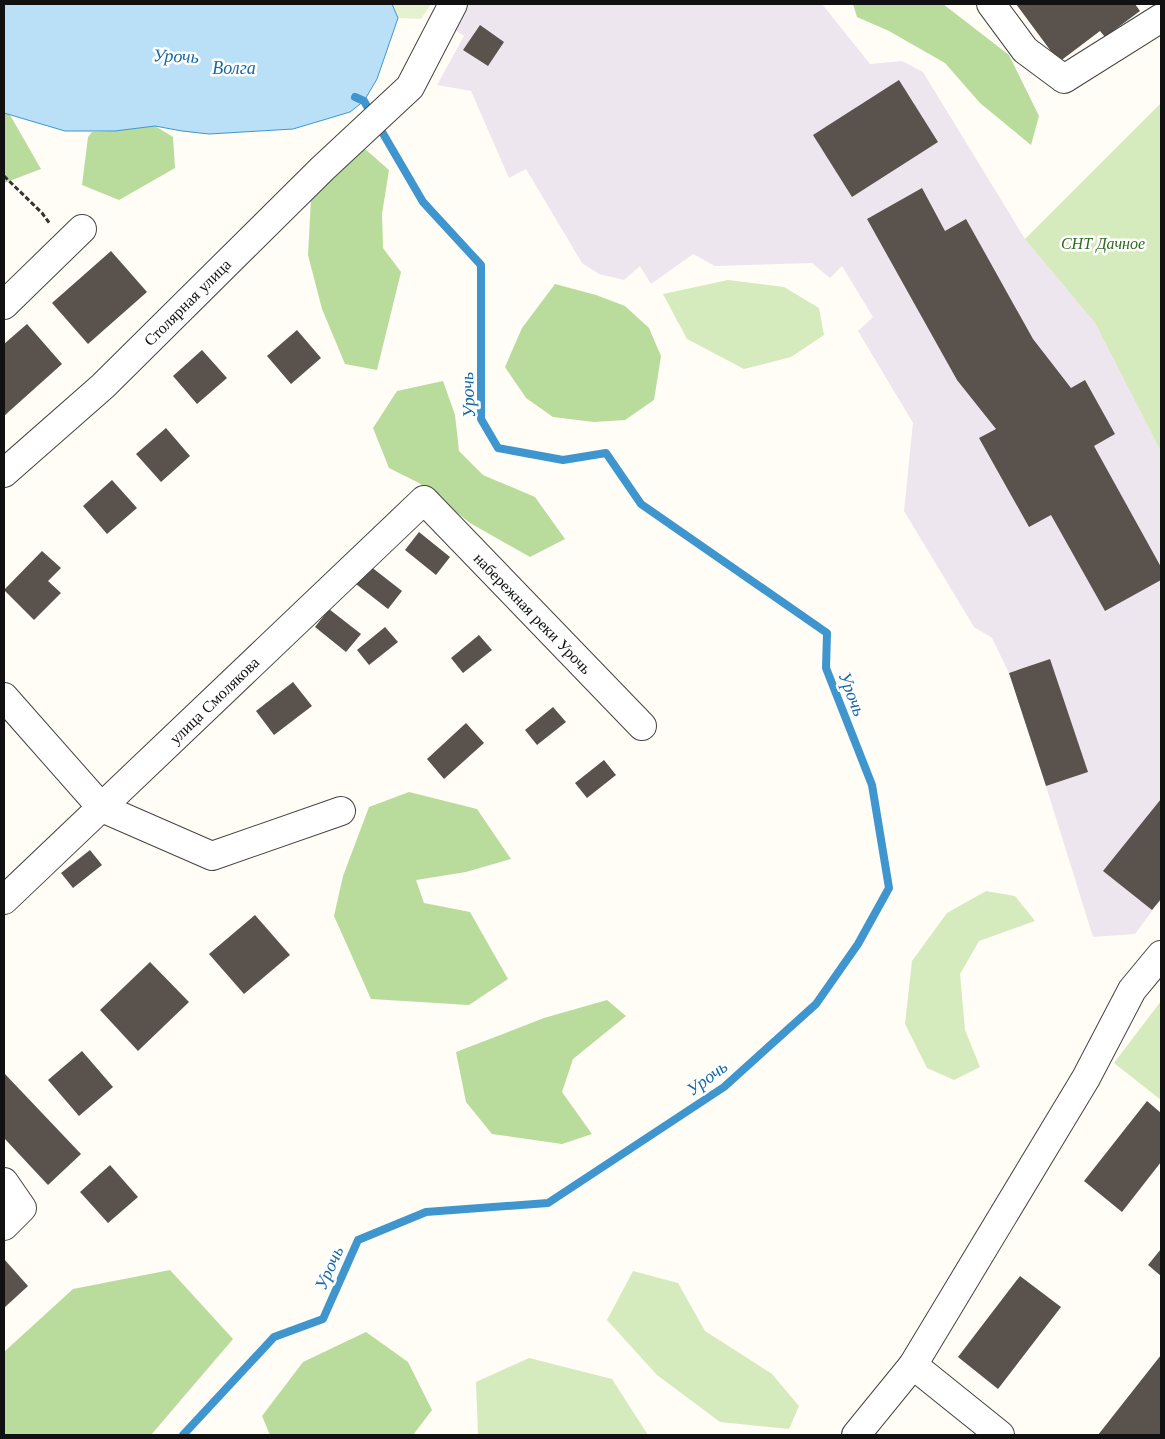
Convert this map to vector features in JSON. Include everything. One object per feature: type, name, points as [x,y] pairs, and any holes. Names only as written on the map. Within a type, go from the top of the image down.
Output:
[{"type":"street","name":"Столярная улица","points":[[4,473],[102,386],[410,87],[452,4]]},
{"type":"street","points":[[991,4],[1025,50],[1064,79],[1161,18]]},
{"type":"street","points":[[4,305],[73,237]]},
{"type":"street","name":"набережная реки Урочь","points":[[424,500],[642,726]]},
{"type":"street","name":"улица Смолякова","points":[[4,900],[424,500]]},
{"type":"street","points":[[4,697],[102,808],[212,856],[341,811]]},
{"type":"street","points":[[856,1435],[913,1365],[1086,1078],[1132,990],[1161,955]]},
{"type":"street","points":[[4,1182],[22,1208],[4,1226]]},
{"type":"street","points":[[913,1365],[1000,1435]]},
{"type":"path","points":[[4,176],[42,213],[73,237]]},
{"type":"shaded area","points":[[465,4],[822,4],[870,64],[902,61],[923,72],[1025,239],[1095,323],[1161,452],[1161,899],[1135,934],[1093,937],[1009,673],[992,638],[974,627],[904,511],[913,423],[858,331],[873,317],[842,266],[830,278],[812,263],[715,266],[693,254],[651,284],[640,266],[624,280],[599,274],[582,263],[526,169],[509,178],[471,91],[437,85],[464,36],[451,27]]},
{"type":"green space","points":[[392,4],[431,4],[421,19],[398,18]]},
{"type":"green space","points":[[853,4],[943,4],[1009,55],[1039,116],[1031,145],[980,103],[945,63],[889,31],[857,17]]},
{"type":"green space","name":"СНТ Дачное","points":[[1161,103],[1161,452],[1095,323],[1025,239]]},
{"type":"green space","points":[[4,113],[10,115],[41,169],[4,183]]},
{"type":"green space","points":[[155,126],[173,137],[175,168],[119,200],[82,185],[88,137],[92,132]]},
{"type":"green space","points":[[365,149],[389,170],[382,214],[383,248],[401,272],[377,370],[345,364],[322,309],[308,255],[311,199]]},
{"type":"green space","points":[[728,280],[784,287],[819,308],[824,335],[791,357],[744,369],[687,339],[663,294]]},
{"type":"green space","points":[[555,284],[596,295],[625,306],[649,328],[661,356],[654,400],[625,420],[594,422],[553,417],[526,398],[505,367],[522,328]]},
{"type":"green space","points":[[443,381],[455,415],[459,451],[483,475],[535,497],[565,539],[530,557],[470,523],[419,483],[389,468],[373,428],[397,391]]},
{"type":"green space","points":[[409,792],[477,809],[511,859],[466,872],[416,880],[424,903],[470,912],[508,979],[469,1005],[371,999],[334,916],[343,876],[369,807]]},
{"type":"green space","points":[[986,891],[1015,896],[1035,921],[979,941],[960,974],[965,1030],[980,1067],[954,1080],[927,1068],[905,1024],[912,961],[947,913]]},
{"type":"green space","points":[[607,1000],[626,1016],[573,1059],[562,1092],[592,1134],[562,1144],[492,1134],[466,1102],[456,1052],[544,1018]]},
{"type":"green space","points":[[1161,1001],[1161,1100],[1114,1063]]},
{"type":"green space","points":[[170,1270],[233,1339],[151,1435],[4,1435],[4,1352],[73,1289]]},
{"type":"green space","points":[[633,1271],[678,1283],[705,1331],[772,1374],[799,1406],[789,1429],[720,1422],[657,1375],[607,1320]]},
{"type":"green space","points":[[366,1332],[408,1362],[432,1410],[413,1435],[270,1435],[262,1416],[303,1362]]},
{"type":"green space","points":[[529,1358],[612,1379],[648,1435],[478,1435],[476,1382]]},
{"type":"water","name":"Волга","points":[[4,4],[392,4],[398,18],[377,79],[364,101],[350,112],[293,129],[209,134],[155,126],[115,131],[65,131],[4,113]]},
{"type":"building","points":[[1016,4],[1135,4],[1140,11],[1105,37],[1100,31],[1059,62]]},
{"type":"building","points":[[480,25],[504,42],[488,66],[463,50]]},
{"type":"building","points":[[899,80],[938,142],[852,197],[813,135]]},
{"type":"building","points":[[922,188],[945,231],[966,219],[1033,339],[1071,388],[1085,380],[1115,434],[1094,446],[1161,567],[1161,580],[1105,611],[1051,515],[1029,527],[979,438],[996,429],[957,380],[867,219]]},
{"type":"building","points":[[111,251],[147,292],[88,344],[52,303]]},
{"type":"building","points":[[27,324],[62,364],[4,416],[4,344]]},
{"type":"building","points":[[297,330],[321,358],[291,384],[267,356]]},
{"type":"building","points":[[202,350],[227,378],[197,404],[173,376]]},
{"type":"building","points":[[166,428],[190,456],[161,482],[136,454]]},
{"type":"building","points":[[112,480],[137,508],[107,534],[83,506]]},
{"type":"building","points":[[419,532],[450,557],[436,575],[405,550]]},
{"type":"building","points":[[42,551],[61,568],[48,581],[61,593],[34,620],[4,590]]},
{"type":"building","points":[[370,566],[402,591],[388,609],[356,584]]},
{"type":"building","points":[[329,609],[361,634],[346,652],[315,627]]},
{"type":"building","points":[[385,627],[398,642],[369,665],[357,650]]},
{"type":"building","points":[[479,635],[492,650],[463,673],[451,658]]},
{"type":"building","points":[[1050,659],[1088,772],[1046,786],[1009,673]]},
{"type":"building","points":[[293,682],[312,706],[274,735],[256,711]]},
{"type":"building","points":[[553,707],[566,722],[537,745],[525,730]]},
{"type":"building","points":[[466,723],[484,743],[444,779],[427,759]]},
{"type":"building","points":[[604,760],[616,775],[587,798],[575,783]]},
{"type":"building","points":[[1161,799],[1161,899],[1152,910],[1103,871]]},
{"type":"building","points":[[90,850],[102,865],[73,888],[61,873]]},
{"type":"building","points":[[255,915],[290,955],[244,994],[209,954]]},
{"type":"building","points":[[150,962],[189,1002],[138,1051],[100,1010]]},
{"type":"building","points":[[82,1051],[113,1087],[79,1116],[48,1080]]},
{"type":"building","points":[[4,1073],[81,1154],[48,1185],[4,1138]]},
{"type":"building","points":[[1147,1101],[1161,1113],[1161,1162],[1122,1212],[1084,1181]]},
{"type":"building","points":[[110,1165],[138,1197],[108,1223],[80,1192]]},
{"type":"building","points":[[1161,1249],[1161,1276],[1148,1265]]},
{"type":"building","points":[[4,1259],[28,1286],[4,1308]]},
{"type":"building","points":[[1020,1276],[1061,1307],[998,1389],[958,1357]]},
{"type":"building","points":[[1161,1355],[1161,1435],[1098,1435]]},
{"type":"waterway","name":"Урочь","points":[[355,97],[364,101],[372,115]]},
{"type":"waterway","name":"Урочь","points":[[183,1435],[274,1337],[323,1319],[358,1240],[426,1212],[548,1203],[724,1087],[816,1004],[858,944],[889,888],[872,785],[826,668],[827,633],[641,504],[606,453],[563,460],[498,448],[481,419],[481,265],[423,202],[378,125]]}]
